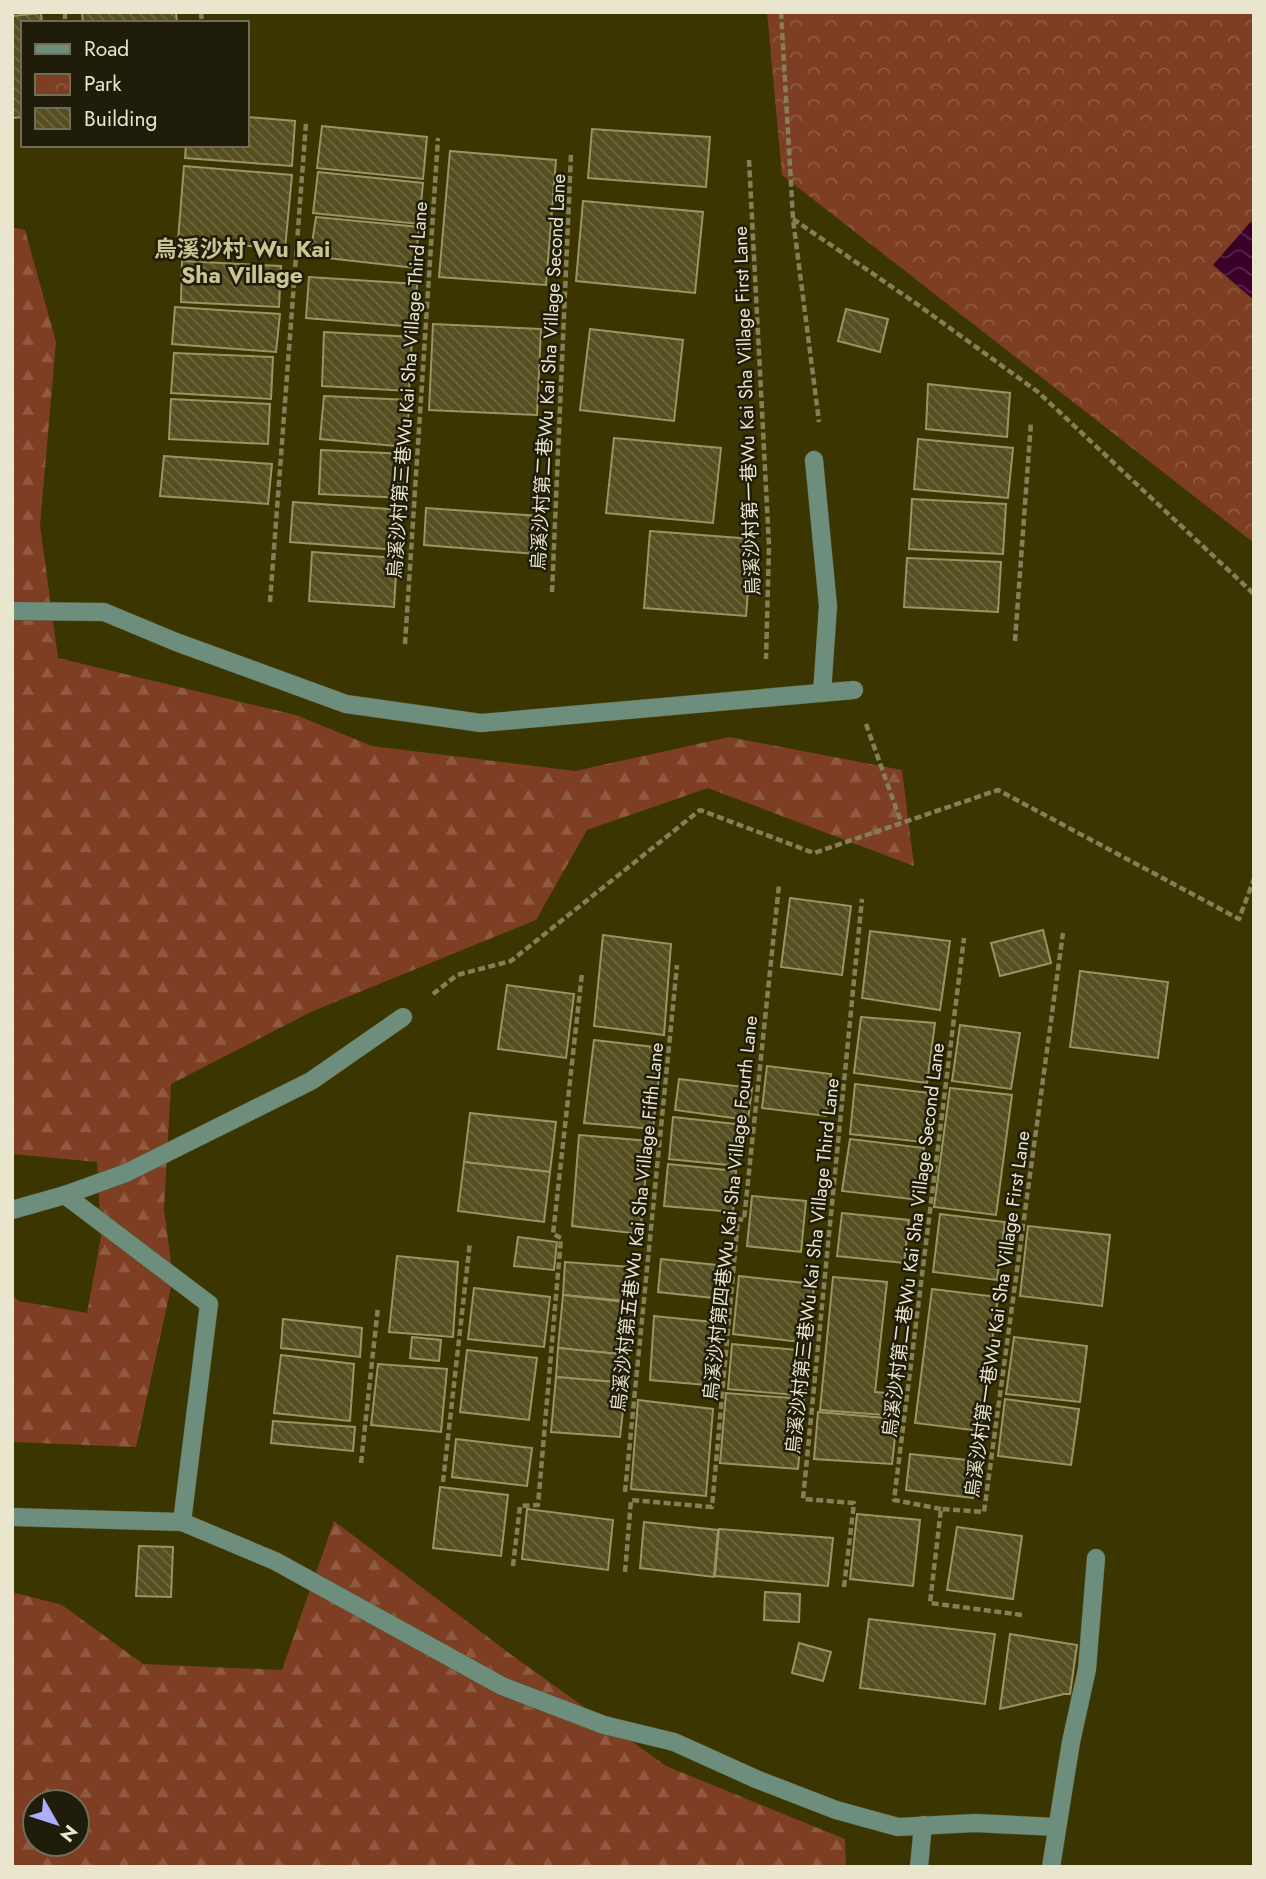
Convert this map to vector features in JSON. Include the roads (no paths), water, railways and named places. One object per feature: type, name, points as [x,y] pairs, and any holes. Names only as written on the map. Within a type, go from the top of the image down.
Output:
[{"type":"street","points":[[814,460],[828,606],[822,693]]},
{"type":"street","points":[[12,611],[104,612],[176,642],[346,704],[481,723],[854,690]]},
{"type":"street","points":[[12,1210],[126,1173],[311,1082],[403,1017]]},
{"type":"street","points":[[65,1195],[209,1304],[182,1522]]},
{"type":"street","points":[[12,1517],[182,1522],[275,1561],[502,1686],[604,1725],[674,1742],[756,1779],[836,1810],[898,1826],[975,1823],[1056,1828]]},
{"type":"street","points":[[1051,1867],[1071,1742],[1087,1669],[1096,1558]]},
{"type":"street","points":[[919,1867],[923,1825]]},
{"type":"water","points":[[1254,218],[1254,300],[1213,265]]},
{"type":"district","name":"烏溪沙村 Wu Kai Sha Village","points":[[242,262]]}]
